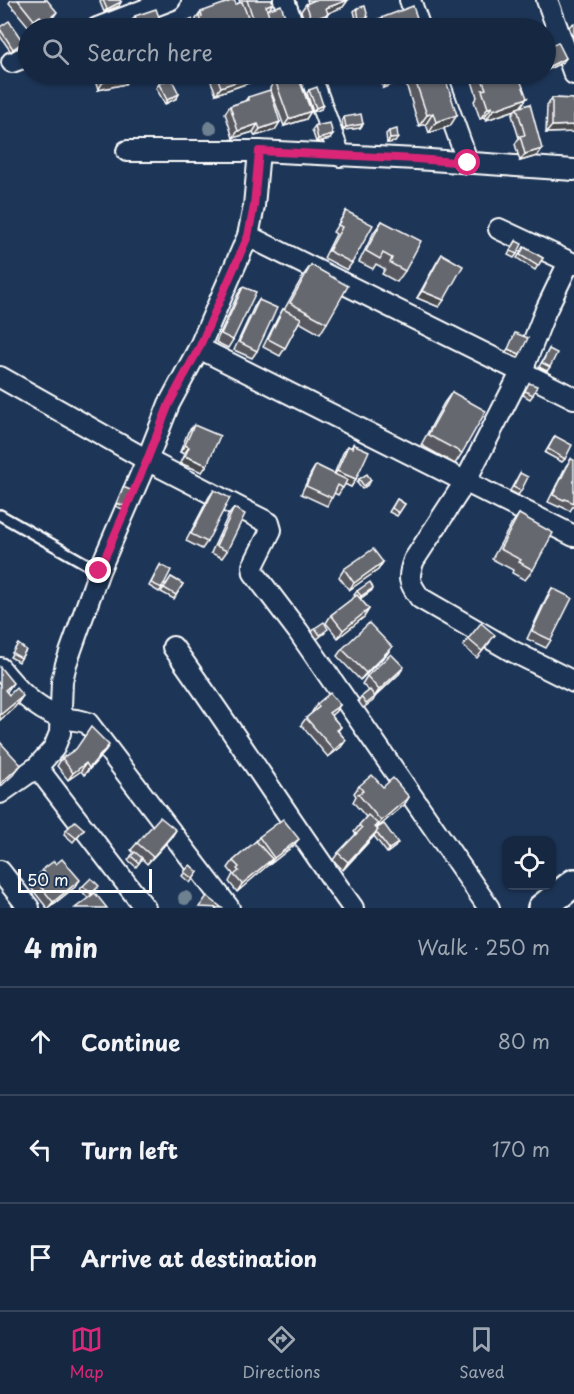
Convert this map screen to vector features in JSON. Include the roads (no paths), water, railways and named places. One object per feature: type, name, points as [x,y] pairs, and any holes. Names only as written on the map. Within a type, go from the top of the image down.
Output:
[{"type":"main road","points":[[542,908],[574,883]]},
{"type":"street","points":[[124,18],[170,0]]},
{"type":"street","points":[[284,0],[290,18]]},
{"type":"street","points":[[410,0],[416,18]]},
{"type":"street","points":[[547,0],[554,18]]},
{"type":"street","points":[[556,25],[574,74]]},
{"type":"street","points":[[314,84],[340,156]]},
{"type":"street","points":[[440,84],[468,163]]},
{"type":"street","points":[[0,793],[37,766],[54,748],[60,734],[62,681],[66,664],[99,571],[169,404],[199,348],[248,236],[254,206],[259,151]]},
{"type":"street","points":[[127,152],[259,151],[574,170]]},
{"type":"street","points":[[499,229],[572,263],[545,312],[522,371],[465,482],[414,560],[409,573],[411,586],[420,598],[512,651],[574,681]]},
{"type":"street","points":[[248,236],[574,398]]},
{"type":"street","points":[[199,348],[574,536]]},
{"type":"street","points":[[0,377],[147,460],[269,522],[271,530],[253,566],[254,573],[298,631],[489,908]]},
{"type":"street","points":[[173,647],[243,746],[301,836],[353,908]]},
{"type":"street","points":[[0,668],[19,692],[35,705],[62,718],[76,718],[88,723],[229,908]]},
{"type":"street","points":[[37,766],[145,908]]},
{"type":"street","points":[[0,872],[29,908]]},
{"type":"lane","points":[[0,515],[99,571]]}]
